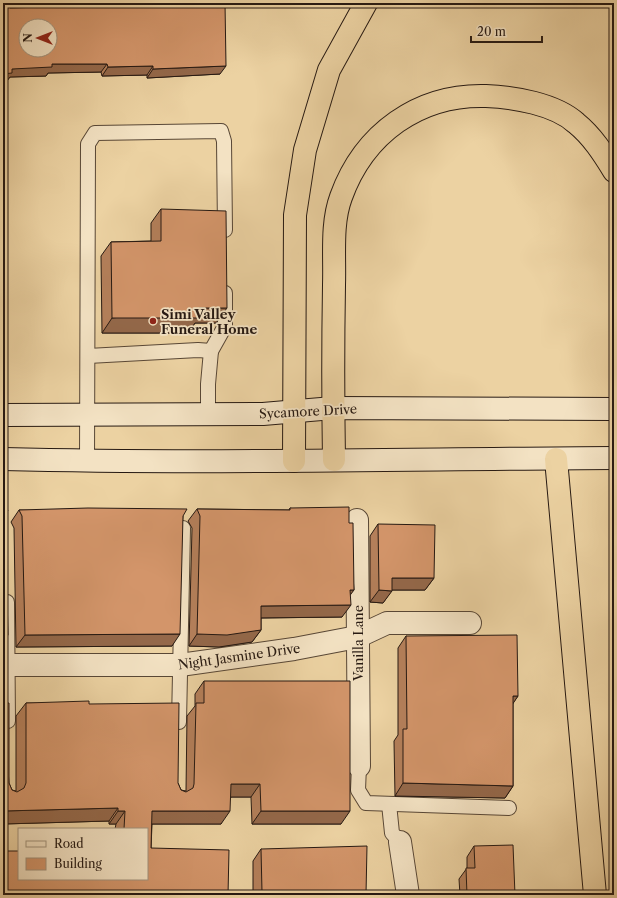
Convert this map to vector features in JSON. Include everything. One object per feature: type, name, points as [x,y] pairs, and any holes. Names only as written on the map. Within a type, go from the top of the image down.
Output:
[{"type":"highway","points":[[294,461],[295,215],[305,150],[329,70],[366,3]]},
{"type":"highway","points":[[334,460],[335,227],[341,198],[355,166],[373,142],[398,120],[425,106],[456,96],[488,96],[526,100],[551,109],[576,122],[598,145],[614,171]]},
{"type":"highway","points":[[556,459],[595,895]]},
{"type":"main road","name":"Sycamore Drive","points":[[3,415],[208,413],[264,414],[334,408],[614,409]]},
{"type":"main road","points":[[3,459],[87,461],[294,461],[614,458]]},
{"type":"main road","name":"Vanilla Lane","points":[[357,520],[358,766]]},
{"type":"main road","name":"Night Jasmine Drive","points":[[6,665],[180,665],[294,649],[357,638],[388,623],[470,622]]},
{"type":"main road","points":[[400,842],[408,895]]},
{"type":"lane","points":[[87,461],[88,144],[95,133],[221,131],[224,141],[225,241]]},
{"type":"lane","points":[[208,413],[208,384],[211,351],[225,326],[225,280]]},
{"type":"lane","points":[[88,356],[198,350],[211,351]]},
{"type":"lane","points":[[178,734],[183,528]]},
{"type":"lane","points":[[6,589],[8,734]]},
{"type":"lane","points":[[358,766],[358,790],[366,803],[509,808]]},
{"type":"lane","points":[[389,804],[392,833],[400,842]]},
{"type":"building","points":[[3,3],[10,3],[10,8],[74,6],[73,3],[140,3],[140,5],[225,3],[226,66],[153,69],[153,66],[108,67],[107,64],[52,64],[52,67],[12,69],[12,73],[3,74]]},
{"type":"building","points":[[161,209],[226,211],[227,308],[199,308],[199,318],[112,318],[111,242],[161,241]]},
{"type":"building","points":[[349,507],[349,523],[353,523],[354,590],[350,590],[351,605],[261,606],[261,630],[227,635],[197,634],[200,516],[197,509],[290,510],[290,508]]},
{"type":"building","points":[[88,508],[187,509],[183,516],[180,634],[25,635],[22,516],[19,510]]},
{"type":"building","points":[[3,510],[8,510],[5,516],[8,635],[3,635]]},
{"type":"building","points":[[378,524],[435,525],[434,578],[392,578],[392,591],[379,590]]},
{"type":"building","points":[[517,635],[518,696],[513,696],[513,786],[403,783],[403,729],[407,729],[406,636]]},
{"type":"building","points":[[204,681],[350,681],[350,811],[261,811],[260,784],[231,784],[230,811],[152,811],[151,848],[229,850],[228,895],[132,893],[132,895],[3,895],[3,851],[18,851],[18,880],[148,880],[148,828],[124,828],[125,811],[118,811],[118,808],[3,811],[3,703],[9,703],[9,783],[12,790],[17,792],[24,788],[26,783],[26,703],[89,701],[89,704],[179,703],[178,783],[181,790],[186,792],[193,788],[194,784],[196,703],[204,703]]},
{"type":"building","points":[[513,845],[515,895],[467,895],[466,868],[475,868],[474,846]]},
{"type":"building","points":[[367,846],[366,894],[272,895],[272,892],[262,892],[261,849]]},
{"type":"place","name":"Simi Valley Funeral Home","points":[[153,321]]}]
